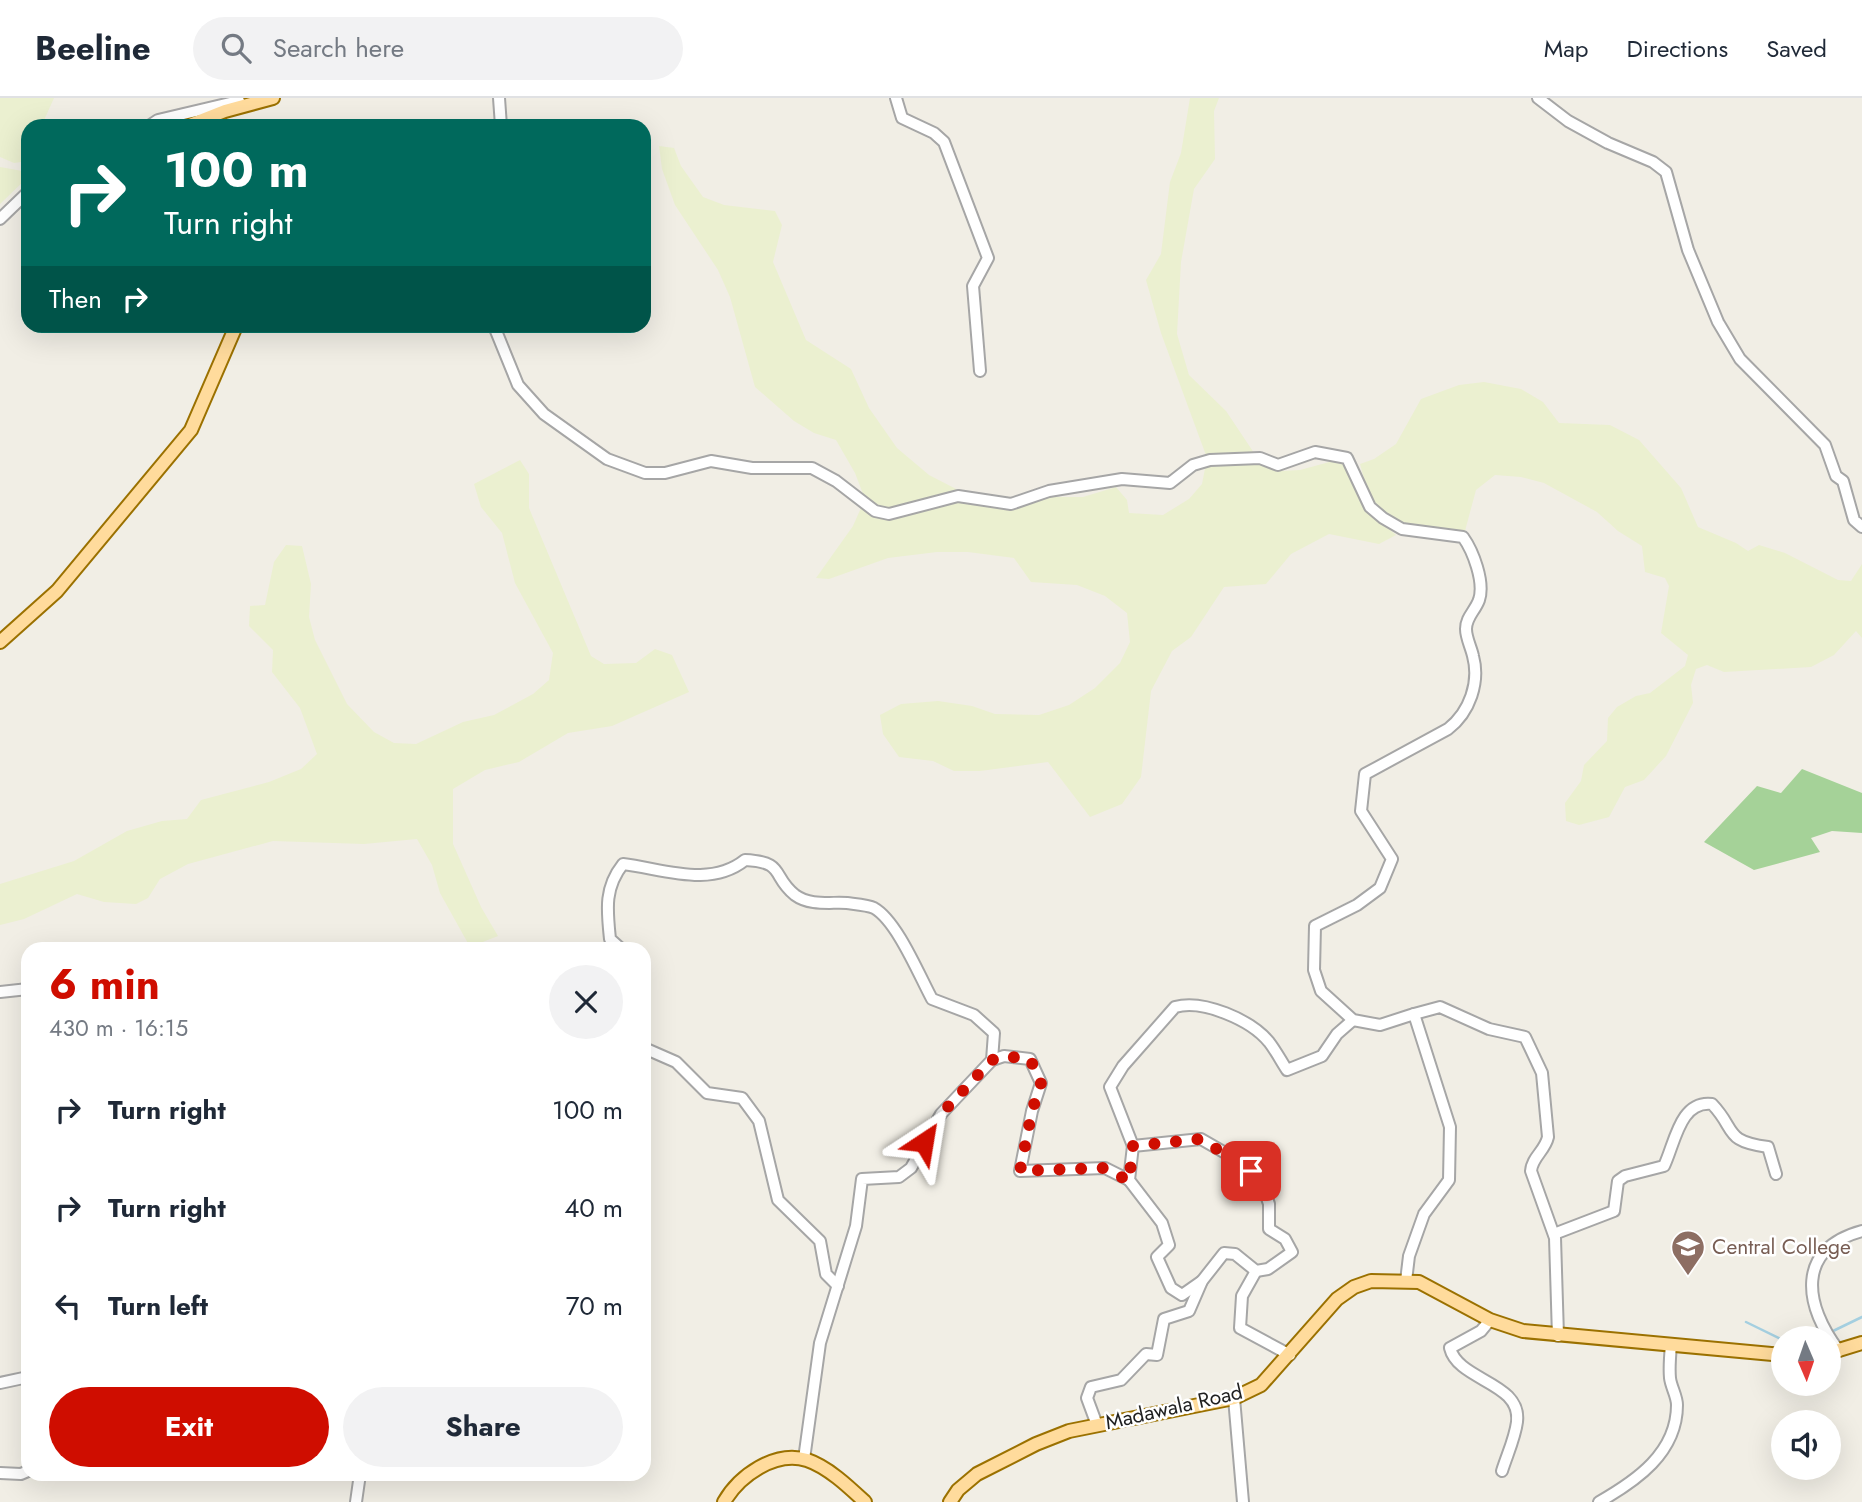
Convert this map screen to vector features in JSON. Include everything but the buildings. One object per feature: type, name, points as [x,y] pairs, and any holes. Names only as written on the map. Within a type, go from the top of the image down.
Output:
[{"type":"main road","points":[[205,119],[271,99]]},
{"type":"main road","points":[[0,642],[57,591],[191,430],[233,333]]},
{"type":"main road","name":"Madawala Road","points":[[950,1502],[958,1490],[977,1474],[1069,1431],[1234,1398],[1261,1385],[1345,1292],[1371,1281],[1419,1282],[1490,1320],[1522,1331],[1771,1354]]},
{"type":"main road","points":[[1841,1346],[1862,1343]]},
{"type":"main road","points":[[724,1502],[734,1486],[756,1468],[786,1460],[804,1459],[822,1468],[865,1502]]},
{"type":"street","points":[[162,119],[254,98],[271,99]]},
{"type":"street","points":[[499,98],[500,119]]},
{"type":"street","points":[[896,98],[902,118],[934,133],[944,142],[988,258],[973,286],[980,371]]},
{"type":"street","points":[[1538,98],[1569,121],[1608,143],[1653,162],[1666,172],[1688,250],[1718,322],[1740,359],[1825,445],[1836,476],[1843,481],[1854,520],[1862,527]]},
{"type":"street","points":[[0,219],[21,199]]},
{"type":"street","points":[[497,333],[513,374],[535,405],[607,459],[635,471],[665,473],[711,461],[752,468],[812,468],[836,481],[876,511],[897,514],[958,496],[1011,504],[1049,491],[1114,480],[1170,483],[1193,465],[1210,460],[1255,457],[1278,465],[1315,452],[1347,458],[1370,507],[1402,529],[1463,537],[1476,568],[1480,587],[1479,600],[1466,622],[1466,633],[1477,674],[1467,707],[1457,722],[1448,729],[1365,774],[1361,811],[1392,859],[1380,888],[1357,905],[1315,926],[1314,970],[1321,991],[1353,1020],[1380,1025],[1440,1007],[1489,1029],[1525,1037],[1542,1073],[1548,1126],[1547,1143],[1533,1161],[1531,1171],[1554,1234],[1558,1336]]},
{"type":"street","points":[[613,942],[610,939],[606,900],[612,878],[623,864],[713,875],[732,871],[746,860],[762,861],[772,865],[795,895],[822,904],[847,903],[874,909],[897,933],[932,999],[974,1015],[994,1033],[992,1060]]},
{"type":"street","points":[[0,992],[21,990]]},
{"type":"street","points":[[1129,1181],[1133,1146],[1110,1087],[1122,1066],[1175,1007],[1183,1005],[1223,1010],[1268,1040],[1287,1070],[1322,1056],[1337,1034],[1353,1020]]},
{"type":"street","points":[[1406,1280],[1409,1256],[1424,1214],[1449,1180],[1450,1127],[1414,1014]]},
{"type":"street","points":[[651,1051],[676,1062],[707,1094],[742,1098],[759,1121],[778,1200],[820,1241],[826,1274],[838,1286]]},
{"type":"street","points":[[804,1459],[820,1343],[856,1226],[862,1179],[899,1177],[911,1168],[941,1114],[992,1060],[1004,1056],[1030,1059],[1041,1083],[1032,1111],[1020,1171],[1105,1168],[1129,1181],[1162,1223],[1169,1245],[1157,1257],[1171,1289],[1182,1295],[1202,1281]]},
{"type":"street","points":[[1554,1234],[1614,1210],[1618,1181],[1625,1176],[1664,1166],[1676,1132],[1695,1105],[1712,1104],[1735,1138],[1746,1144],[1768,1147],[1776,1174]]},
{"type":"street","points":[[1097,1425],[1087,1398],[1091,1387],[1121,1380],[1146,1354],[1157,1355],[1164,1319],[1189,1311],[1202,1281],[1224,1253],[1235,1254],[1256,1271],[1268,1269],[1292,1252],[1285,1239],[1269,1228],[1266,1194],[1262,1183],[1251,1171],[1201,1139],[1133,1146]]},
{"type":"street","points":[[1823,1326],[1811,1280],[1812,1269],[1824,1250],[1835,1242],[1862,1231]]},
{"type":"street","points":[[1256,1271],[1242,1296],[1240,1328],[1290,1356]]},
{"type":"street","points":[[1490,1320],[1481,1331],[1450,1348],[1453,1359],[1471,1374],[1491,1382],[1515,1410],[1517,1420],[1502,1471]]},
{"type":"street","points":[[1599,1502],[1629,1485],[1660,1457],[1675,1426],[1677,1402],[1670,1381],[1671,1345]]},
{"type":"street","points":[[0,1383],[21,1378]]},
{"type":"street","points":[[1234,1398],[1243,1502]]},
{"type":"street","points":[[0,1473],[21,1474]]},
{"type":"street","points":[[356,1502],[359,1481]]},
{"type":"green space","points":[[0,98],[54,98],[45,119],[21,119],[21,162],[14,163],[0,157]]},
{"type":"green space","points":[[1190,98],[1219,98],[1214,111],[1215,159],[1194,189],[1181,262],[1177,334],[1189,375],[1226,411],[1260,462],[1282,471],[1300,470],[1333,461],[1345,465],[1369,512],[1396,535],[1379,544],[1329,534],[1291,554],[1266,584],[1224,587],[1191,637],[1172,651],[1151,691],[1141,777],[1122,804],[1090,817],[1048,762],[980,771],[954,771],[933,761],[899,757],[883,734],[880,715],[901,704],[938,701],[972,706],[995,714],[1039,715],[1069,705],[1095,688],[1120,663],[1130,642],[1127,613],[1105,596],[1077,585],[1031,582],[1014,558],[968,552],[937,552],[888,558],[829,579],[816,578],[853,526],[865,499],[855,473],[836,440],[814,433],[794,421],[755,387],[730,297],[718,270],[675,205],[662,169],[659,146],[674,148],[681,166],[703,197],[724,205],[775,211],[782,225],[773,262],[806,340],[851,369],[869,408],[897,448],[929,475],[960,491],[1005,503],[1036,497],[1083,497],[1116,487],[1127,500],[1129,513],[1163,515],[1189,499],[1202,484],[1207,458],[1161,333],[1146,280],[1161,254],[1170,182],[1181,153]]},
{"type":"green space","points":[[0,167],[21,171],[21,184],[0,204]]},
{"type":"green space","points":[[1484,382],[1521,389],[1543,402],[1559,423],[1610,425],[1639,440],[1681,488],[1698,527],[1748,551],[1759,545],[1785,553],[1838,580],[1851,581],[1862,564],[1862,638],[1856,631],[1834,655],[1811,667],[1724,672],[1707,665],[1696,669],[1691,685],[1693,703],[1666,756],[1644,780],[1625,787],[1609,817],[1579,825],[1566,821],[1565,803],[1581,781],[1584,765],[1607,741],[1608,718],[1617,707],[1636,696],[1650,693],[1685,666],[1688,655],[1661,633],[1669,586],[1665,578],[1645,572],[1642,546],[1618,531],[1597,512],[1544,483],[1521,477],[1495,475],[1476,490],[1465,531],[1426,529],[1399,521],[1378,507],[1367,490],[1360,464],[1374,459],[1396,444],[1421,399],[1459,385]]},
{"type":"green space","points":[[520,460],[529,474],[529,508],[591,656],[604,664],[636,663],[655,649],[672,655],[689,692],[612,726],[568,733],[519,762],[485,770],[453,789],[453,844],[481,907],[498,936],[483,942],[467,942],[440,893],[432,865],[417,839],[364,844],[273,841],[188,864],[160,879],[148,898],[136,904],[104,902],[77,894],[24,919],[0,925],[0,884],[74,861],[127,831],[162,821],[187,819],[201,800],[269,782],[301,769],[317,754],[300,708],[272,672],[273,650],[249,626],[250,606],[265,605],[274,562],[286,545],[302,546],[311,584],[309,617],[315,640],[347,704],[374,732],[394,743],[416,744],[463,722],[494,715],[533,694],[549,680],[553,653],[515,583],[502,533],[481,507],[474,484]]},
{"type":"green space","points":[[1802,769],[1862,793],[1862,833],[1832,831],[1811,838],[1820,852],[1754,870],[1704,842],[1757,786],[1781,793]]},
{"type":"waterway","points":[[1841,1327],[1862,1317]]},
{"type":"waterway","points":[[1746,1322],[1771,1334]]},
{"type":"place","name":"Central College","points":[[1688,1277]]},
{"type":"route","points":[[924,1142],[941,1114],[992,1060],[1004,1056],[1030,1059],[1041,1083],[1032,1111],[1020,1171],[1105,1168],[1129,1181],[1133,1146],[1201,1139],[1241,1162],[1251,1171]]}]
